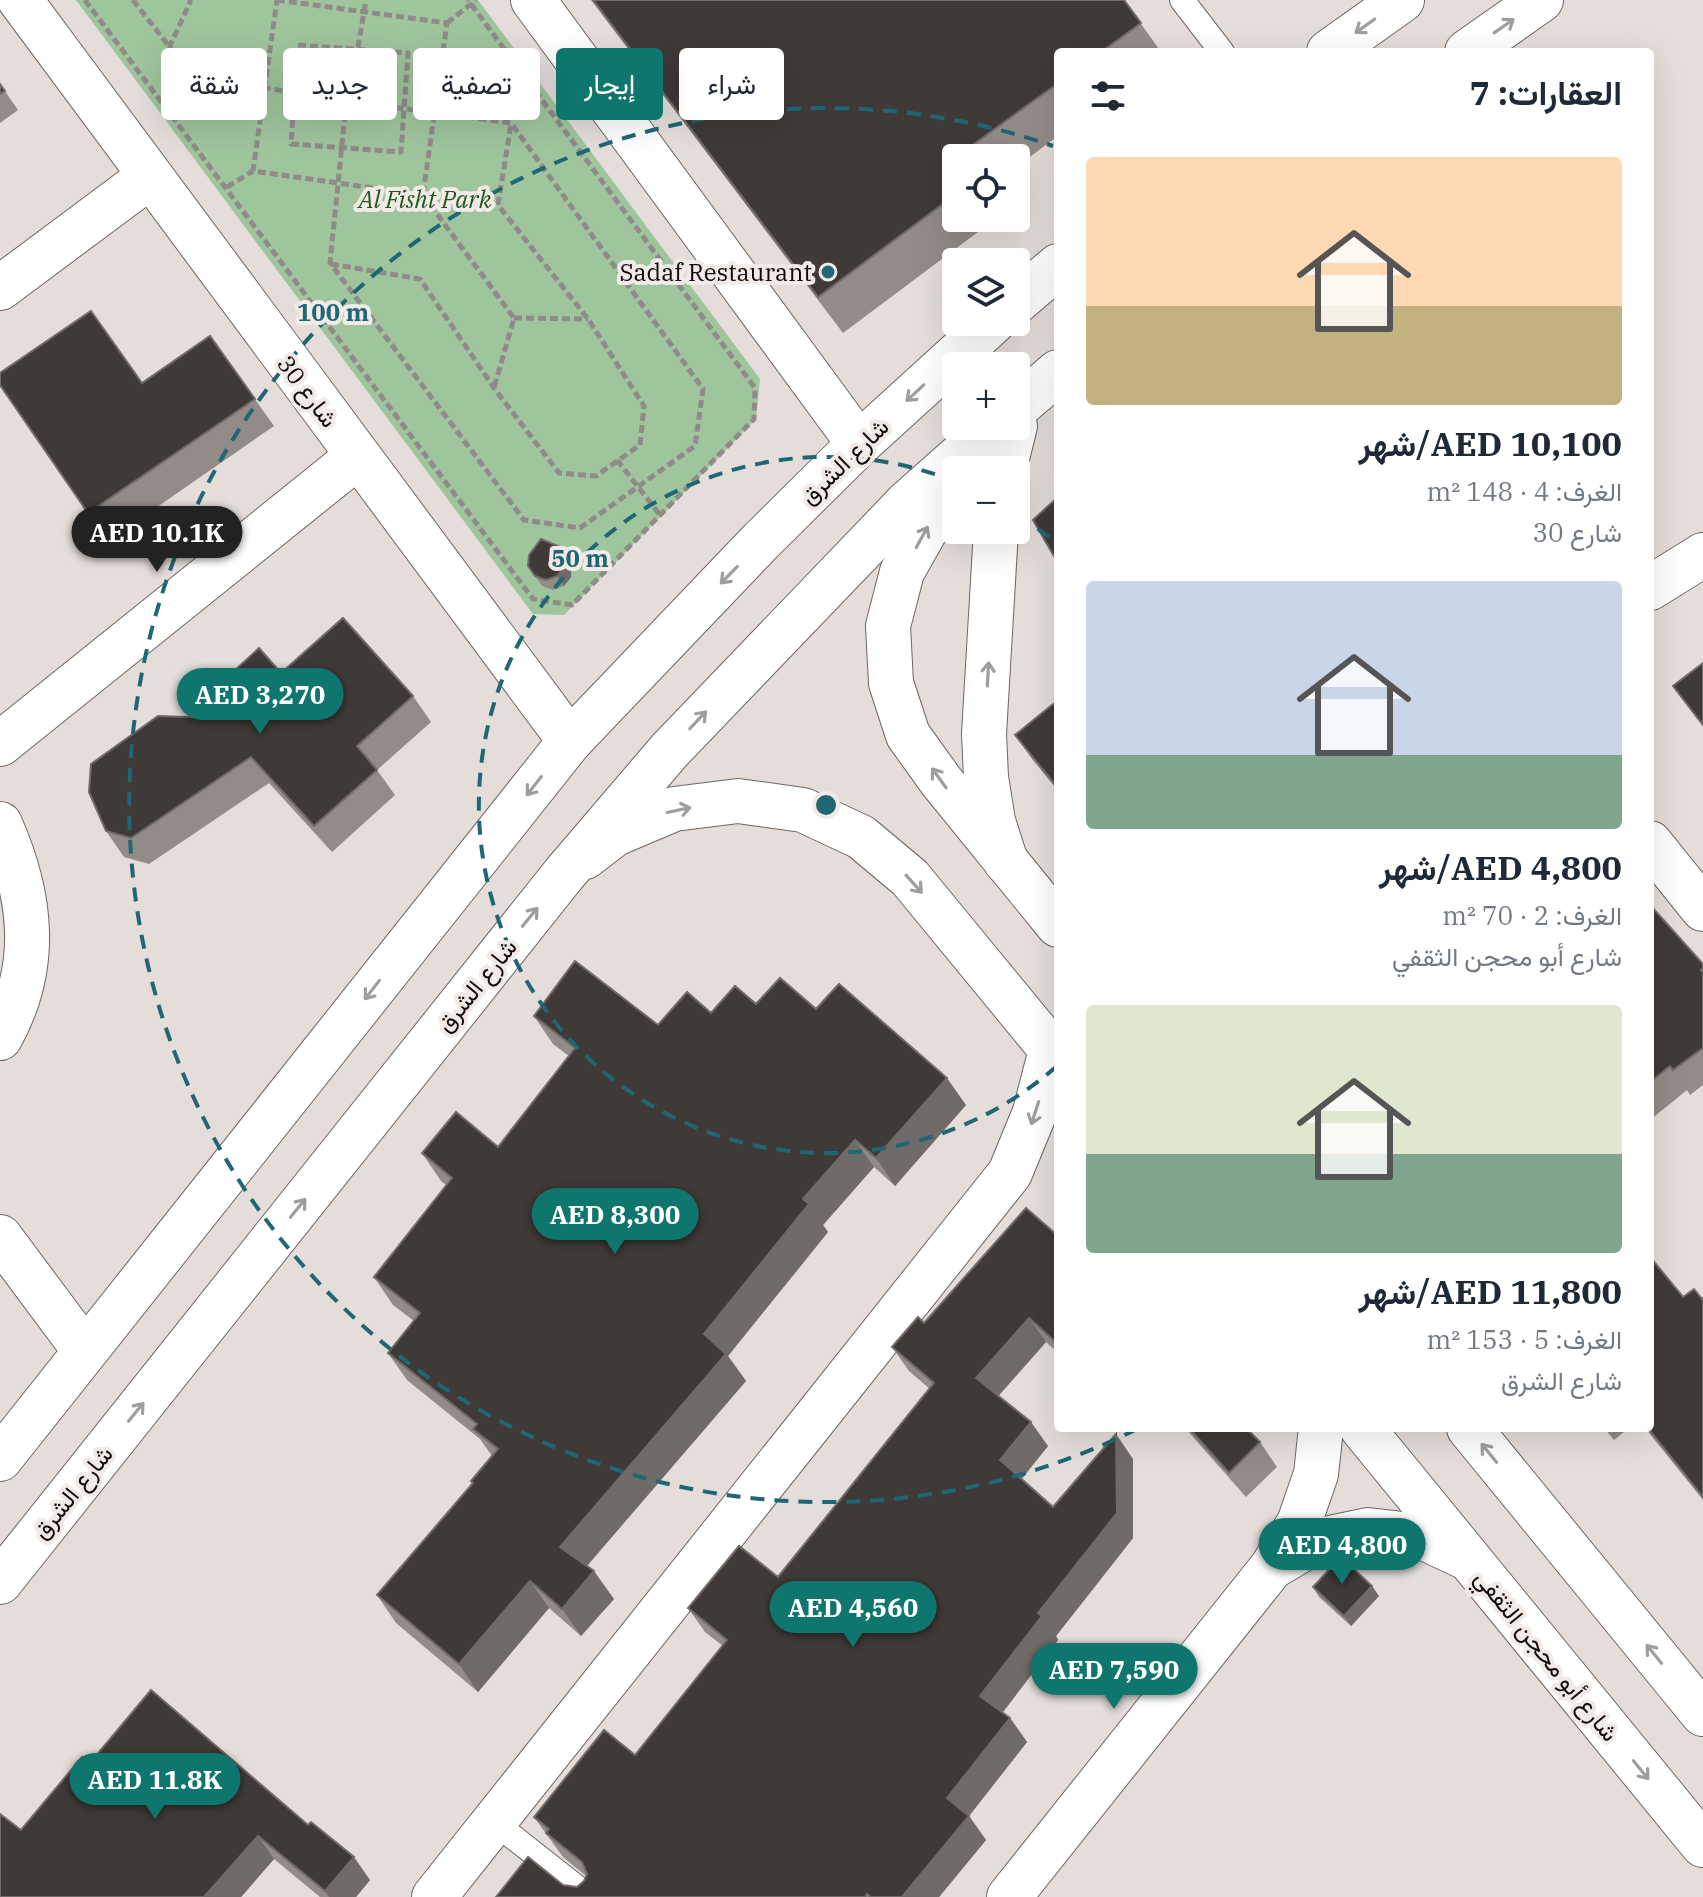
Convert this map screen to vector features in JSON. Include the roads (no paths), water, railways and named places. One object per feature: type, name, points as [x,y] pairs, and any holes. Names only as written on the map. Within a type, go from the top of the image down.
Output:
[{"type":"street","name":"شارع 30","points":[[20,0],[570,741]]},
{"type":"street","points":[[533,0],[859,444]]},
{"type":"street","points":[[1335,48],[1402,0]]},
{"type":"street","points":[[1473,48],[1541,0]]},
{"type":"street","points":[[0,288],[149,177]]},
{"type":"street","points":[[1030,290],[1054,269]]},
{"type":"street","name":"شارع الشرق","points":[[0,1459],[570,741],[761,541],[859,444],[978,336]]},
{"type":"street","name":"شارع الشرق","points":[[1030,399],[1054,376]]},
{"type":"street","name":"شارع الشرق","points":[[0,1582],[564,874],[669,751],[907,503],[984,440]]},
{"type":"street","points":[[978,456],[992,440]]},
{"type":"street","points":[[0,744],[357,457]]},
{"type":"street","points":[[942,505],[902,572],[888,626],[891,683],[908,735],[941,781],[1054,920]]},
{"type":"street","points":[[995,544],[984,734],[986,777],[993,821],[1006,862]]},
{"type":"street","points":[[1654,586],[1695,560]]},
{"type":"street","points":[[1654,602],[1695,560]]},
{"type":"street","points":[[564,874],[615,834],[674,809],[738,801],[803,810],[861,837],[910,878],[1054,1044]]},
{"type":"street","points":[[0,824],[17,862],[27,912],[26,963],[14,1014],[0,1038]]},
{"type":"street","points":[[1654,849],[1703,909]]},
{"type":"street","points":[[434,1897],[1010,1173],[1035,1112],[1054,1052]]},
{"type":"street","points":[[1010,1173],[1054,1155]]},
{"type":"street","points":[[0,1237],[76,1362],[0,1479]]},
{"type":"street","points":[[1009,1897],[1272,1567],[1299,1523],[1316,1474],[1321,1432]]},
{"type":"street","name":"شارع أبو محجن الثقفي","points":[[1365,1432],[1703,1845]]},
{"type":"street","points":[[1472,1432],[1703,1714]]},
{"type":"street","points":[[1272,1567],[1316,1541],[1368,1530],[1420,1536],[1467,1558]]},
{"type":"lane","points":[[1182,0],[1219,48]]},
{"type":"lane","points":[[494,1822],[589,1897]]},
{"type":"place","name":"Sadaf Restaurant","points":[[828,272]]},
{"type":"park label","name":"Al Fisht Park","points":[[425,199]]}]
